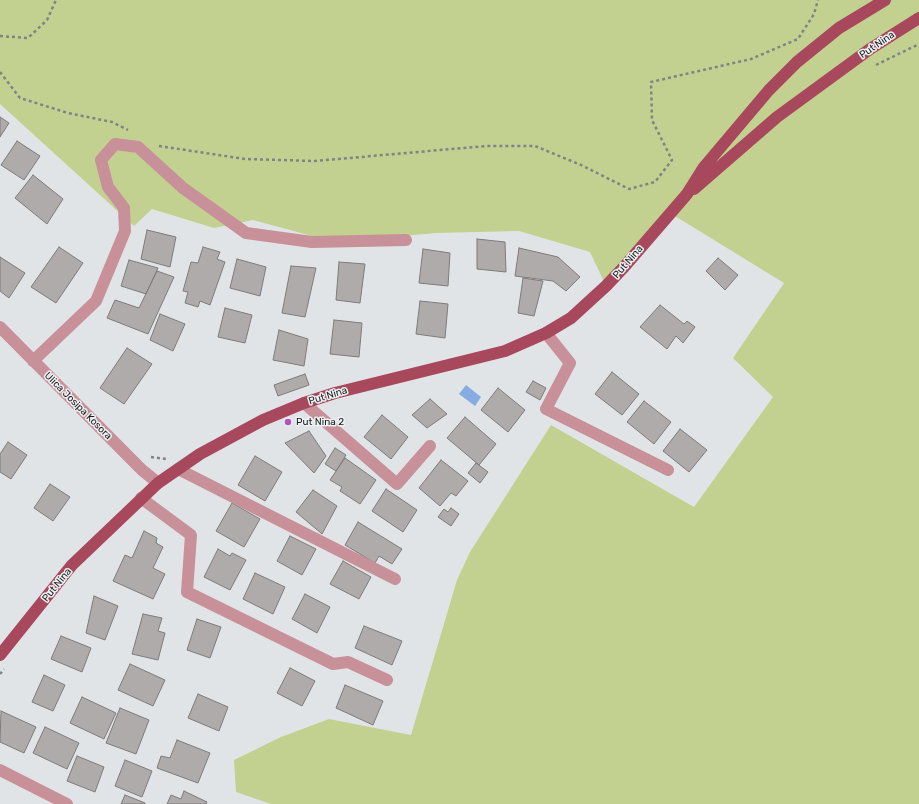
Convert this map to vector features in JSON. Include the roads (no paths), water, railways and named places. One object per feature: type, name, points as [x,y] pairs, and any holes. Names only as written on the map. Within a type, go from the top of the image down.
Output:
[{"type":"main road","name":"Put Nina","points":[[0,655],[72,565],[141,498],[158,483],[178,469],[229,438],[304,403],[335,393],[505,351],[546,332],[571,318],[606,286],[686,194],[704,167],[745,116],[780,79],[797,62],[839,28],[885,0]]},
{"type":"main road","name":"Put Nina","points":[[686,194],[711,176],[777,118],[870,49],[919,18]]},
{"type":"street","points":[[33,361],[96,301],[125,231],[124,208],[108,187],[101,160],[115,144],[138,147],[183,188],[246,233],[312,242],[406,240]]},
{"type":"street","name":"Ulica Josipa Kosora","points":[[0,327],[142,470],[158,483]]},
{"type":"street","points":[[546,332],[570,363],[546,408],[668,470]]},
{"type":"street","points":[[304,403],[397,484],[430,446]]},
{"type":"street","points":[[178,469],[395,579]]},
{"type":"street","points":[[141,498],[191,535],[187,592],[333,664],[348,662],[387,680]]},
{"type":"street","points":[[0,770],[67,804]]},
{"type":"water","points":[[466,385],[481,397],[475,406],[459,394]]},
{"type":"place","name":"Put Nina 2","points":[[288,422]]}]
